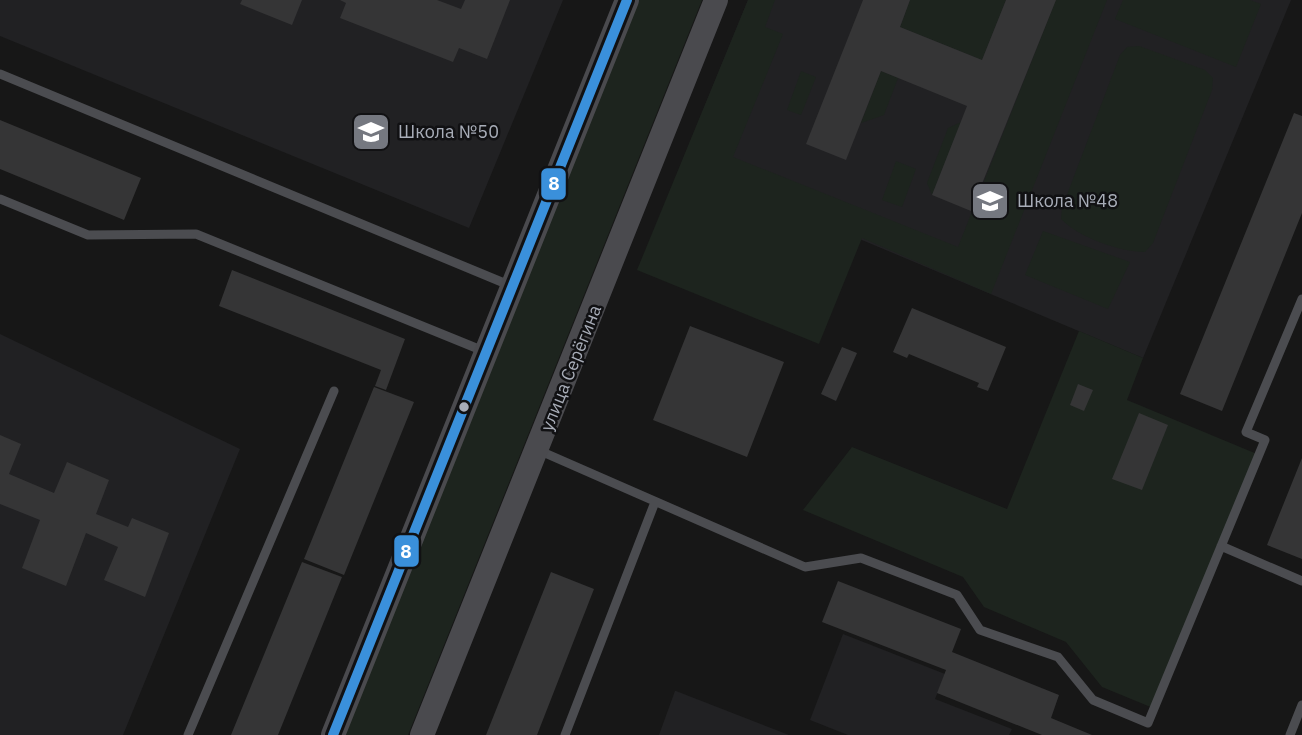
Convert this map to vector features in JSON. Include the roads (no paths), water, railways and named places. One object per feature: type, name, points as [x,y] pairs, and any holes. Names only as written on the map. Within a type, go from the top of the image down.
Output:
[{"type":"main road","points":[[333,735],[627,0]]},
{"type":"main road","name":"улица Серёгина","points":[[422,735],[716,0]]},
{"type":"lane","points":[[0,74],[513,287]]},
{"type":"lane","points":[[0,199],[88,235],[195,233],[486,352]]},
{"type":"lane","points":[[538,450],[805,567],[861,558],[957,595],[980,630],[1058,657],[1093,701],[1148,723],[1265,440],[1246,432],[1302,299]]},
{"type":"lane","points":[[188,735],[334,391]]},
{"type":"lane","points":[[565,735],[655,502]]},
{"type":"lane","points":[[1221,546],[1302,582]]},
{"type":"lane","points":[[1290,735],[1302,705]]},
{"type":"place","name":"Школа №50","points":[[371,132]]},
{"type":"place","name":"Школа №48","points":[[990,201]]}]
